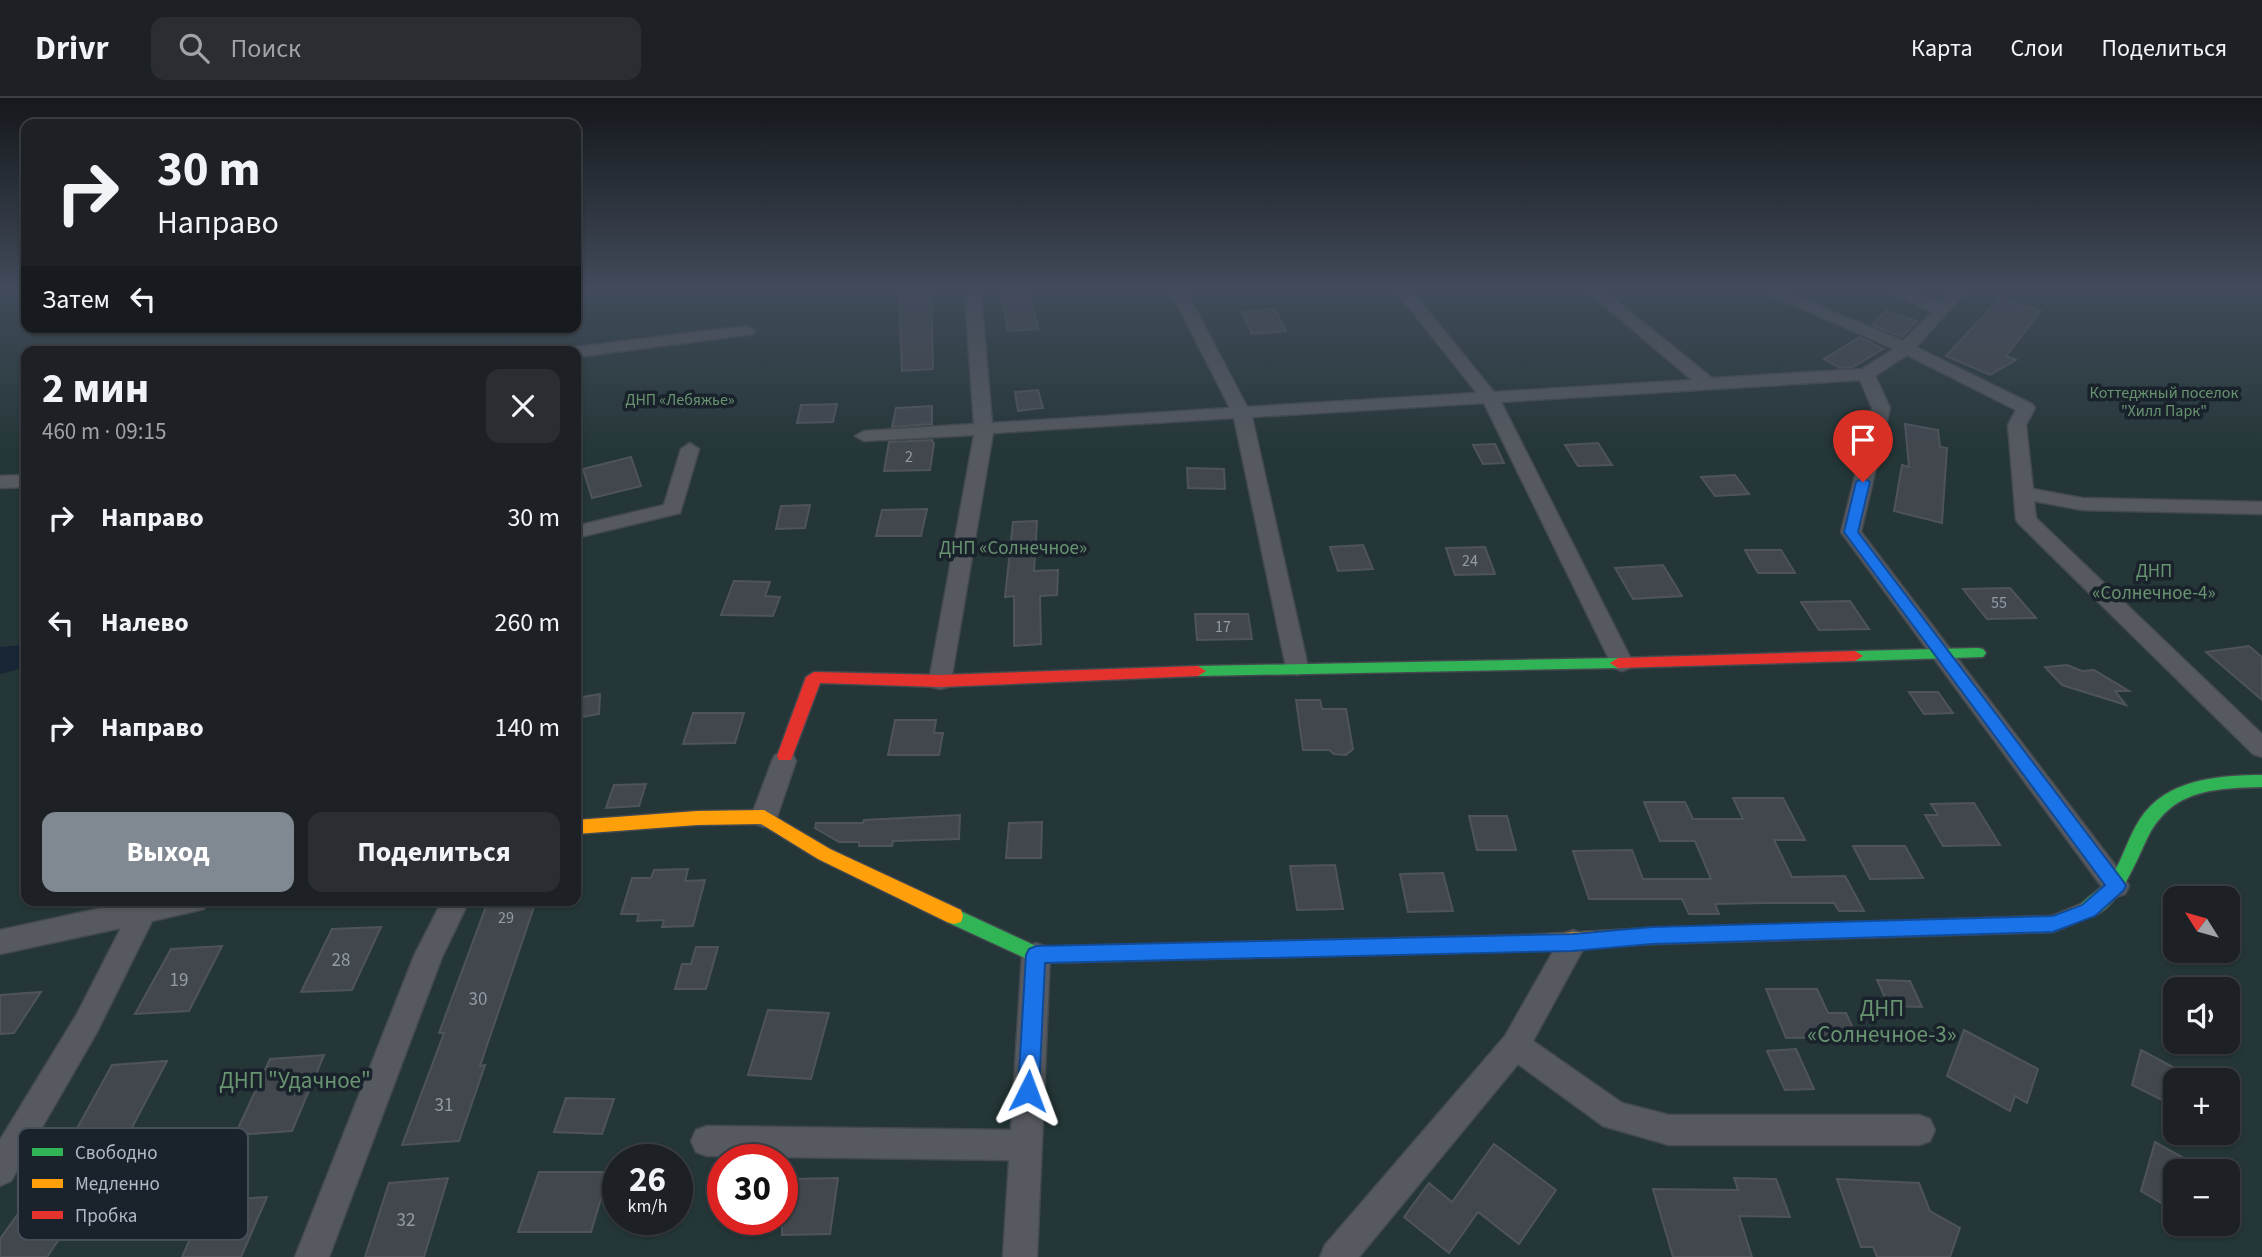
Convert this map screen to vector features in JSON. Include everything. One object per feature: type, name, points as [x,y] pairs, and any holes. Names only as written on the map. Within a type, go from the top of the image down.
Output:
[{"type":"street","points":[[581,351],[640,344]]},
{"type":"street","points":[[940,681],[984,431],[977,344]]},
{"type":"street","points":[[1206,344],[1242,414],[1297,667]]},
{"type":"street","points":[[1446,344],[1490,398],[1622,663]]},
{"type":"street","points":[[1659,344],[1707,384]]},
{"type":"street","points":[[1897,344],[2026,408],[2017,425],[2026,520],[2262,748]]},
{"type":"street","points":[[864,436],[984,431],[1866,374],[1910,344]]},
{"type":"street","points":[[1866,374],[1881,408],[1851,532],[2116,886]]},
{"type":"street","points":[[581,531],[673,509],[690,449]]},
{"type":"street","points":[[0,482],[21,481]]},
{"type":"street","points":[[2023,493],[2082,504],[2262,508]]},
{"type":"street","points":[[764,817],[814,677],[940,681],[1297,667],[1622,663],[1978,653]]},
{"type":"street","points":[[581,827],[697,818],[764,817],[824,854],[1036,955],[1573,942],[1652,936],[2053,924],[2089,911],[2116,886],[2148,821],[2163,803],[2190,788],[2262,781]]},
{"type":"street","points":[[312,1257],[428,956],[453,906]]},
{"type":"street","points":[[0,943],[146,907]]},
{"type":"street","points":[[25,1128],[87,1023],[146,907]]},
{"type":"street","points":[[1336,1257],[1515,1045],[1573,942]]},
{"type":"street","points":[[1020,1257],[1036,955]]},
{"type":"street","points":[[1515,1045],[1614,1116],[1670,1130],[1919,1130]]},
{"type":"street","points":[[0,1170],[18,1140]]},
{"type":"street","points":[[707,1141],[1025,1145]]},
{"type":"green space","points":[[0,344],[2262,344],[2262,503],[2081,507],[2116,511],[2262,514],[2262,1257],[0,1257],[0,674],[21,668],[21,906],[581,906],[581,346],[21,346],[21,645],[0,647]]},
{"type":"water","points":[[21,645],[21,668],[0,674],[0,647]]},
{"type":"building","points":[[901,344],[932,344],[933,369],[902,371]]},
{"type":"building","points":[[1848,344],[1874,344],[1883,349],[1853,367],[1840,368],[1824,359]]},
{"type":"building","points":[[1957,344],[2015,344],[2006,356],[2016,360],[1990,375],[1946,356]]},
{"type":"building","points":[[1038,390],[1043,408],[1018,411],[1015,392]]},
{"type":"building","points":[[837,404],[833,422],[797,423],[801,405]]},
{"type":"building","points":[[932,406],[932,424],[892,427],[896,408]]},
{"type":"building","points":[[1905,424],[1938,430],[1940,447],[1947,448],[1942,523],[1894,511],[1902,465],[1909,467]]},
{"type":"building","points":[[932,440],[934,444],[930,470],[884,471],[889,442]]},
{"type":"building","points":[[1598,443],[1612,465],[1578,466],[1565,445]]},
{"type":"building","points":[[1495,444],[1504,463],[1483,464],[1473,445]]},
{"type":"building","points":[[631,457],[641,486],[592,498],[583,469]]},
{"type":"building","points":[[1187,468],[1224,469],[1225,489],[1188,488]]},
{"type":"building","points":[[1735,475],[1749,494],[1715,496],[1701,477]]},
{"type":"building","points":[[810,505],[805,528],[776,529],[781,506]]},
{"type":"building","points":[[927,509],[921,536],[876,536],[882,510]]},
{"type":"building","points":[[1037,521],[1034,571],[1058,570],[1057,595],[1040,596],[1041,644],[1014,646],[1014,596],[1005,597],[1013,522]]},
{"type":"building","points":[[1363,545],[1373,569],[1338,571],[1330,547]]},
{"type":"building","points":[[1485,547],[1495,574],[1455,575],[1446,548]]},
{"type":"building","points":[[1745,550],[1781,550],[1795,573],[1758,573]]},
{"type":"building","points":[[1663,565],[1682,596],[1633,599],[1615,568]]},
{"type":"building","points":[[734,581],[770,582],[765,596],[780,597],[773,616],[721,615]]},
{"type":"building","points":[[2010,588],[2036,618],[1987,619],[1963,589]]},
{"type":"building","points":[[1850,601],[1869,629],[1819,630],[1801,602]]},
{"type":"building","points":[[1195,614],[1248,614],[1252,639],[1197,640]]},
{"type":"building","points":[[2249,646],[2262,657],[2262,700],[2206,652]]},
{"type":"building","points":[[2067,665],[2082,671],[2094,670],[2129,691],[2115,691],[2126,705],[2062,685],[2045,667]]},
{"type":"building","points":[[1909,692],[1938,692],[1953,713],[1924,714]]},
{"type":"building","points":[[600,694],[599,714],[581,717],[581,697]]},
{"type":"building","points":[[1296,700],[1320,700],[1322,709],[1346,709],[1353,749],[1346,755],[1334,754],[1329,750],[1303,750]]},
{"type":"building","points":[[693,713],[744,713],[735,743],[683,744]]},
{"type":"building","points":[[895,720],[936,720],[934,733],[943,733],[939,755],[888,755]]},
{"type":"building","points":[[646,784],[639,806],[606,808],[614,785]]},
{"type":"building","points":[[1733,798],[1783,798],[1805,840],[1774,840],[1792,877],[1845,876],[1864,911],[1839,911],[1834,903],[1766,903],[1715,904],[1719,914],[1689,914],[1682,899],[1589,899],[1573,851],[1632,850],[1643,879],[1711,879],[1695,841],[1660,841],[1644,802],[1685,802],[1693,819],[1743,819]]},
{"type":"building","points":[[1974,803],[2000,845],[1943,846],[1925,815],[1938,815],[1931,804]]},
{"type":"building","points":[[960,815],[959,839],[893,841],[892,846],[859,846],[859,842],[839,842],[815,828],[816,823],[863,823],[864,820]]},
{"type":"building","points":[[1469,816],[1507,816],[1516,850],[1477,850]]},
{"type":"building","points":[[1042,822],[1041,858],[1006,858],[1009,823]]},
{"type":"building","points":[[1853,846],[1905,846],[1923,878],[1870,879]]},
{"type":"building","points":[[1335,865],[1343,909],[1297,910],[1290,866]]},
{"type":"building","points":[[688,869],[685,881],[705,880],[693,926],[662,927],[664,920],[637,921],[639,914],[621,914],[632,878],[651,878],[654,870]]},
{"type":"building","points":[[1443,873],[1453,911],[1408,912],[1400,874]]},
{"type":"building","points":[[486,906],[534,906],[480,1066],[485,1065],[459,1141],[402,1145],[444,1033],[439,1033]]},
{"type":"building","points":[[381,927],[352,990],[301,992],[332,929]]},
{"type":"building","points":[[222,946],[189,1011],[135,1014],[171,949]]},
{"type":"building","points":[[696,947],[718,947],[706,989],[675,989],[682,964],[691,964]]},
{"type":"building","points":[[1877,980],[1910,981],[1922,1007],[1889,1006]]},
{"type":"building","points":[[1766,989],[1817,989],[1828,1013],[1846,1013],[1857,1037],[1786,1038]]},
{"type":"building","points":[[41,992],[14,1033],[0,1034],[0,995]]},
{"type":"building","points":[[768,1010],[829,1013],[811,1079],[748,1075]]},
{"type":"building","points":[[1964,1030],[2038,1069],[2027,1103],[2015,1096],[2010,1111],[1947,1076]]},
{"type":"building","points":[[1796,1049],[1814,1089],[1785,1090],[1767,1051]]},
{"type":"building","points":[[2141,1050],[2175,1068],[2163,1068],[2163,1100],[2132,1085]]},
{"type":"building","points":[[324,1055],[292,1131],[248,1134],[248,1128],[238,1128],[270,1059]]},
{"type":"building","points":[[167,1061],[132,1128],[77,1128],[112,1065]]},
{"type":"building","points":[[566,1098],[614,1099],[602,1134],[554,1132]]},
{"type":"building","points":[[2155,1142],[2185,1159],[2163,1159],[2163,1204],[2141,1191]]},
{"type":"building","points":[[1494,1144],[1556,1190],[1519,1244],[1478,1212],[1449,1253],[1404,1217],[1429,1183],[1452,1202]]},
{"type":"building","points":[[539,1172],[602,1172],[602,1195],[591,1232],[518,1232]]},
{"type":"building","points":[[448,1178],[424,1257],[365,1257],[389,1183]]},
{"type":"building","points":[[838,1178],[830,1234],[798,1235],[798,1179]]},
{"type":"building","points":[[1734,1178],[1776,1179],[1790,1217],[1739,1216],[1752,1257],[1673,1257],[1653,1189],[1738,1190]]},
{"type":"building","points":[[1837,1179],[1919,1183],[1930,1211],[1960,1228],[1950,1257],[1877,1257],[1873,1247],[1861,1247]]},
{"type":"building","points":[[267,1197],[241,1257],[182,1257],[190,1240],[248,1240],[248,1198]]},
{"type":"building","points":[[18,1214],[18,1240],[58,1240],[47,1257],[0,1257],[0,1239]]},
{"type":"traffic: fast","points":[[1855,656],[1978,653]]},
{"type":"traffic: fast","points":[[1198,671],[1618,663]]},
{"type":"traffic: fast","points":[[2086,910],[2117,882],[2146,824],[2168,800],[2214,784],[2262,781]]},
{"type":"traffic: fast","points":[[954,916],[1036,955],[1527,943]]},
{"type":"traffic: slow","points":[[581,827],[697,818],[764,817],[824,854],[954,916]]},
{"type":"traffic: slow","points":[[1527,943],[1652,936],[2053,924],[2086,910]]},
{"type":"traffic: jam","points":[[1618,663],[1855,656]]},
{"type":"traffic: jam","points":[[785,756],[814,677],[940,681],[1198,671]]},
{"type":"route","points":[[1028,1091],[1036,955],[1573,942],[1652,936],[2053,924],[2089,911],[2116,886],[1851,532],[1863,482]]},
{"type":"park label","name":"ДНП «Лебяжье»","points":[[680,400]]},
{"type":"park label","name":"Коттеджный поселок \"Хилл Парк\"","points":[[2164,402]]},
{"type":"park label","name":"ДНП «Солнечное»","points":[[1013,548]]},
{"type":"park label","name":"ДНП «Солнечное-4»","points":[[2154,582]]},
{"type":"park label","name":"ДНП «Солнечное-3»","points":[[1882,1021]]},
{"type":"park label","name":"ДНП \"Удачное\"","points":[[295,1080]]}]
